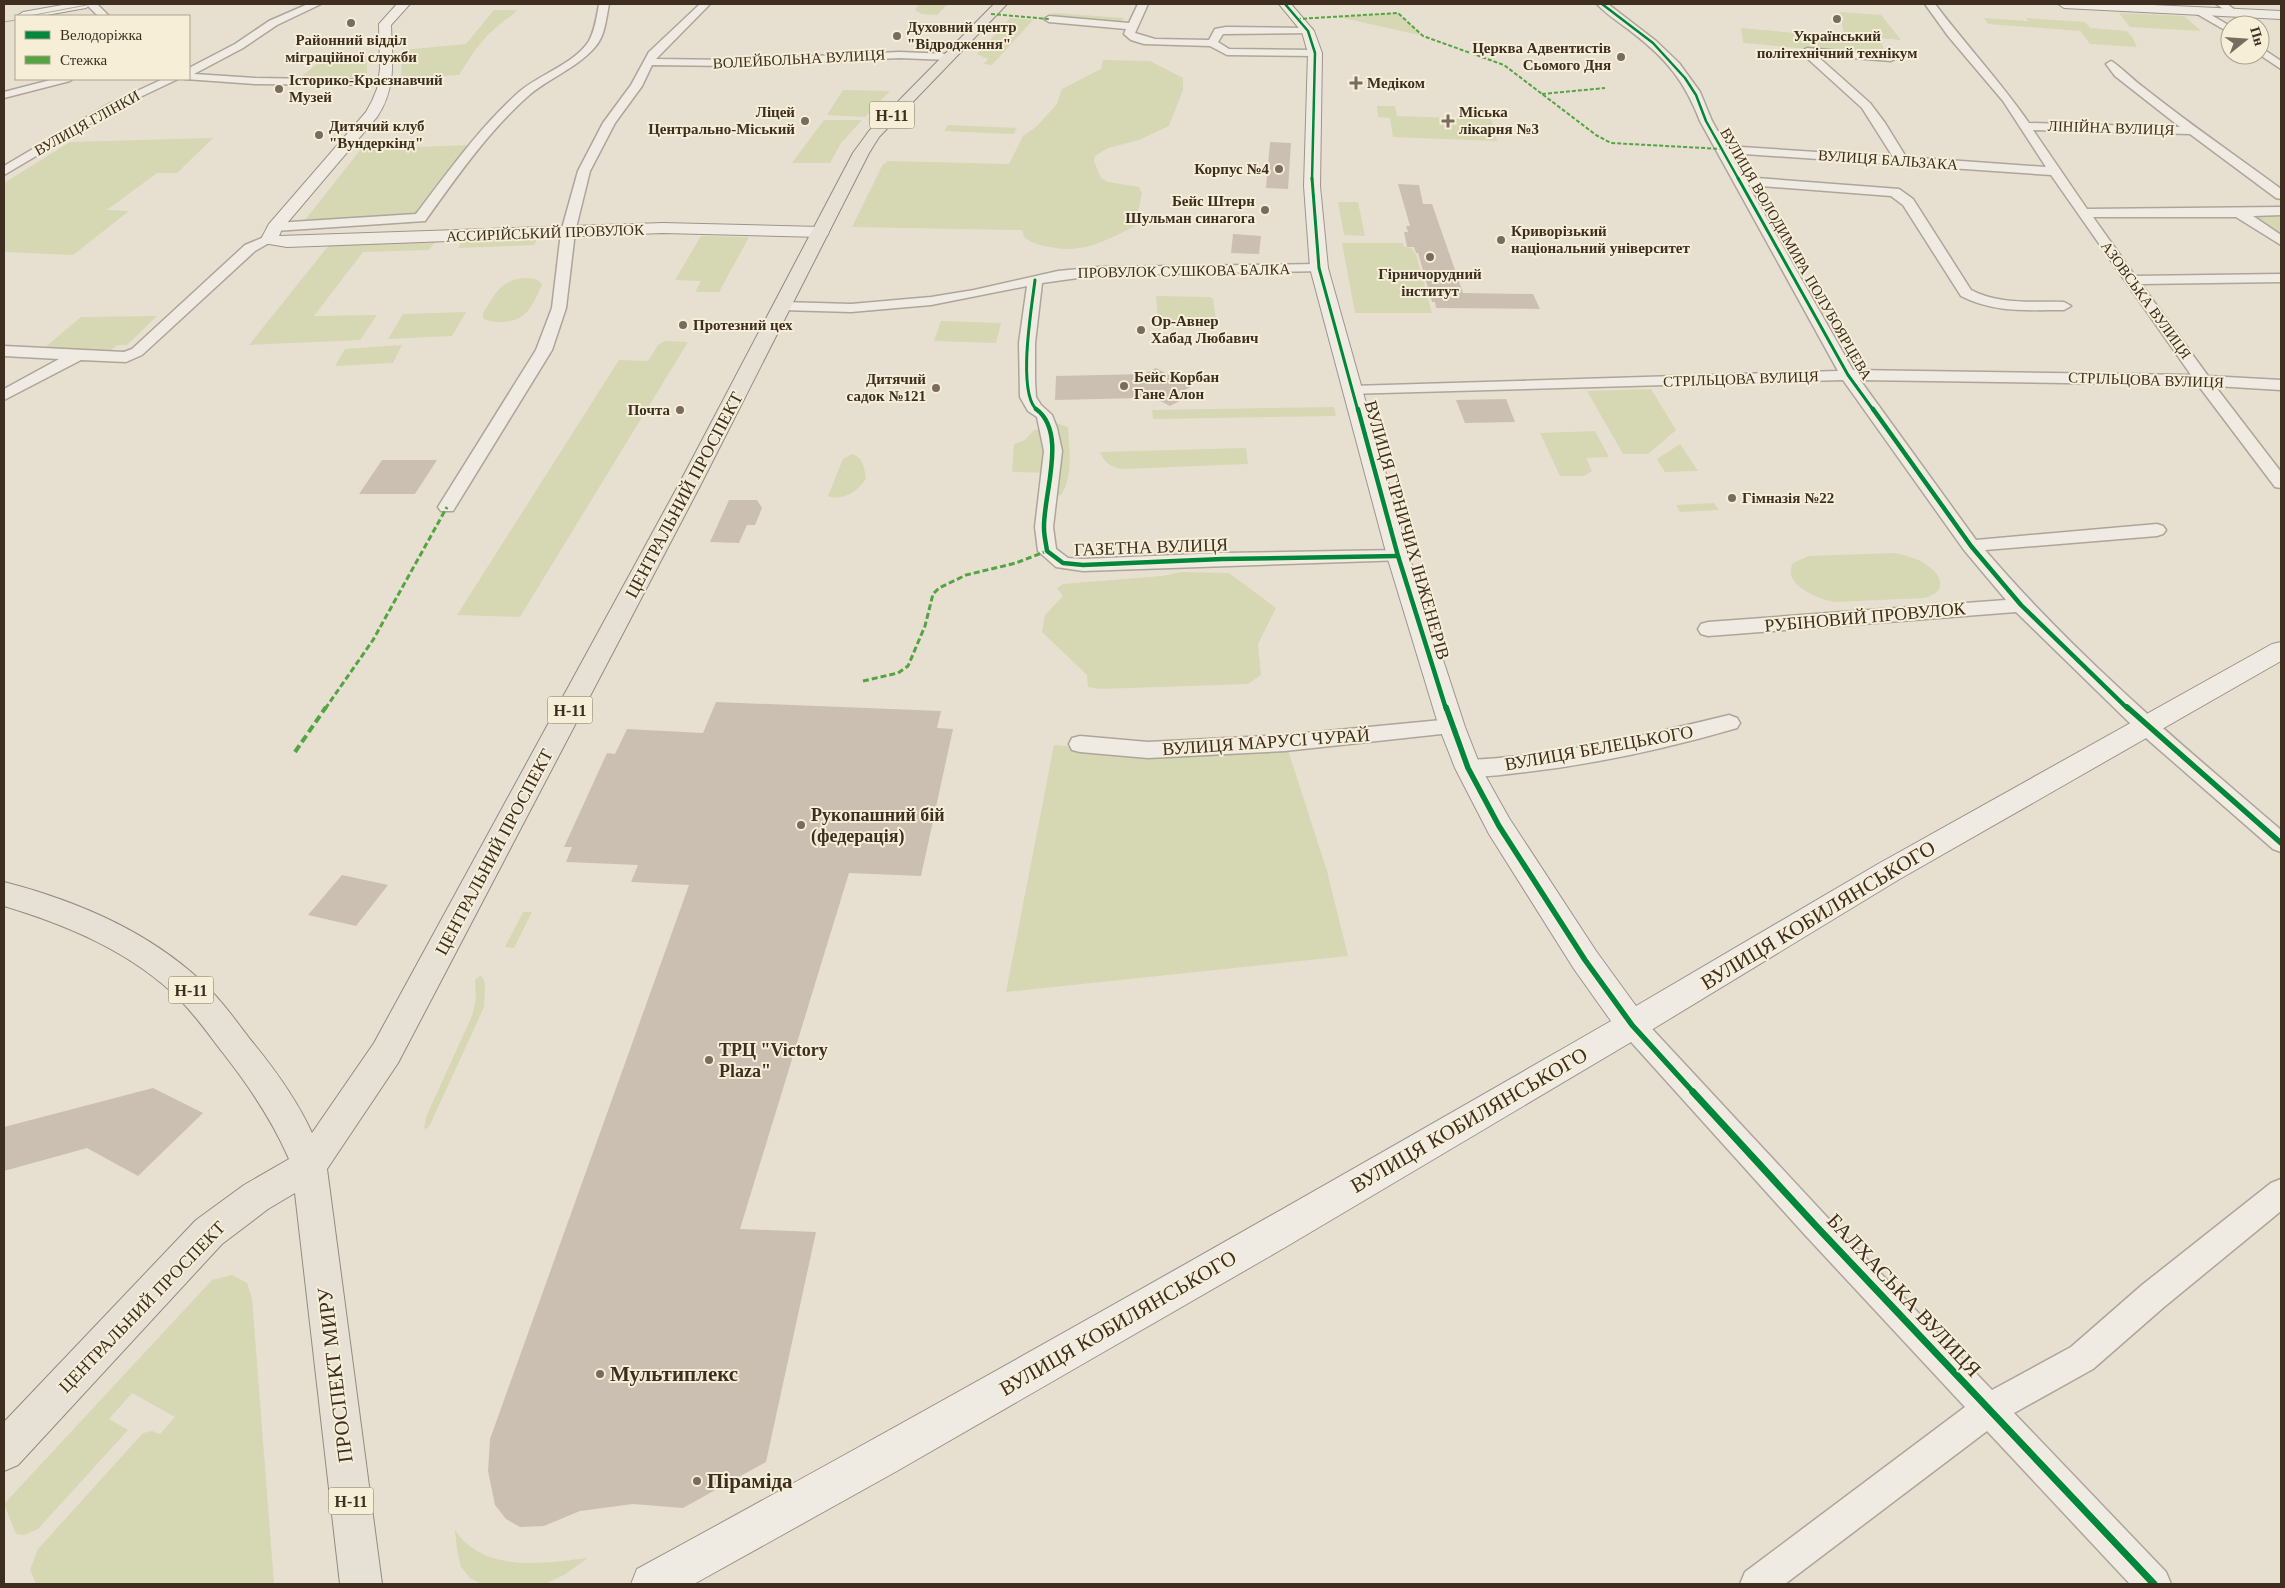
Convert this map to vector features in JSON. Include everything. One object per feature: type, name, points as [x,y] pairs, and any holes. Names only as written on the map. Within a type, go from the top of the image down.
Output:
[{"type":"main road","name":"ЦЕНТРАЛЬНИЙ ПРОСПЕКТ","points":[[4,1451],[209,1232],[256,1197],[308,1166],[386,1053],[689,486],[861,153],[874,134],[1001,4]]},
{"type":"main road","name":"Н-11","points":[[4,894],[35,903],[80,920],[124,942],[168,971],[189,989],[237,1047],[269,1092],[288,1121],[308,1166]]},
{"type":"main road","name":"ПРОСПЕКТ МИРУ","points":[[308,1166],[361,1584]]},
{"type":"street","points":[[45,15],[93,4]]},
{"type":"street","points":[[93,4],[103,15]]},
{"type":"street","points":[[37,15],[93,4]]},
{"type":"street","points":[[190,71],[239,46],[273,23],[316,4]]},
{"type":"street","points":[[4,351],[121,357],[137,352],[250,248],[272,233],[372,114],[386,82],[388,70],[385,24],[404,4]]},
{"type":"street","points":[[272,233],[420,218],[466,158],[510,107],[525,93],[577,57],[593,43],[604,4]]},
{"type":"street","points":[[447,507],[544,350],[559,308],[568,232],[584,171],[610,123],[636,86],[660,46],[705,4]]},
{"type":"street","points":[[1143,4],[1129,34],[1136,39],[1165,43],[1212,44],[1228,52],[1315,53]]},
{"type":"street","name":"ВУЛИЦЯ ГІРНИЧИХ ІНЖЕНЕРІВ","points":[[1284,4],[1308,31],[1315,53],[1312,186],[1319,268],[1398,556],[1452,727],[1468,768],[1499,826],[1585,960],[1632,1026]]},
{"type":"street","name":"ВУЛИЦЯ ВОЛОДИМИРА ПОЛУБОЯРЦЕВА","points":[[1602,4],[1658,47],[1671,60],[1694,92],[1706,121],[1848,375],[1971,546],[2022,605],[2147,727],[2281,843]]},
{"type":"street","name":"АЗОВСЬКА ВУЛИЦЯ","points":[[1930,4],[2026,126],[2053,171],[2082,213],[2133,280],[2203,380],[2281,483]]},
{"type":"street","points":[[2064,4],[2281,16]]},
{"type":"street","points":[[2221,4],[2234,13]]},
{"type":"street","points":[[2201,12],[2220,24]]},
{"type":"street","points":[[1049,19],[1133,26]]},
{"type":"street","points":[[1212,44],[1219,32],[1226,30],[1308,31]]},
{"type":"street","points":[[1891,58],[1807,51],[1822,69],[1852,91],[1878,122],[1900,160]]},
{"type":"street","name":"ВОЛЕЙБОЛЬНА ВУЛИЦЯ","points":[[649,62],[730,64],[882,55],[949,57]]},
{"type":"street","points":[[2270,58],[2281,66]]},
{"type":"street","name":"ЛІНІЙНА ВУЛИЦЯ","points":[[2110,64],[2119,74],[2281,195]]},
{"type":"street","points":[[190,77],[255,81],[386,82]]},
{"type":"street","points":[[4,95],[62,80]]},
{"type":"street","name":"ВУЛИЦЯ ГЛІНКИ","points":[[4,171],[113,106],[170,80]]},
{"type":"street","name":"ЛІНІЙНА ВУЛИЦЯ","points":[[2026,126],[2195,131]]},
{"type":"street","name":"ВУЛИЦЯ БАЛЬЗАКА","points":[[1722,149],[2053,171]]},
{"type":"street","points":[[1739,180],[1894,192],[1908,202],[1966,293],[1977,300],[1996,304],[2064,306]]},
{"type":"street","name":"АЗОВСЬКА ВУЛИЦЯ","points":[[2082,213],[2239,214],[2281,212]]},
{"type":"street","points":[[2239,214],[2281,241]]},
{"type":"street","name":"АССИРІЙСЬКИЙ ПРОВУЛОК","points":[[272,233],[287,242],[663,228],[821,232]]},
{"type":"street","name":"ПРОВУЛОК СУШКОВА БАЛКА","points":[[782,306],[851,308],[931,300],[974,294],[1035,280],[1099,271],[1319,268]]},
{"type":"street","points":[[2133,280],[2281,278]]},
{"type":"street","name":"ГАЗЕТНА ВУЛИЦЯ","points":[[1035,280],[1027,343],[1027,380],[1030,403],[1044,415],[1049,428],[1053,451],[1044,527],[1047,551],[1063,563],[1083,565],[1222,559],[1398,556]]},
{"type":"street","points":[[4,395],[76,356]]},
{"type":"street","name":"СТРІЛЬЦОВА ВУЛИЦЯ","points":[[1352,391],[1848,375],[2203,380],[2281,385]]},
{"type":"street","points":[[1971,546],[2157,530]]},
{"type":"street","name":"РУБІНОВИЙ ПРОВУЛОК","points":[[1708,630],[2022,605]]},
{"type":"street","name":"ВУЛИЦЯ КОБИЛЯНСЬКОГО","points":[[652,1584],[883,1457],[1262,1241],[1632,1026],[1888,872],[2281,650]]},
{"type":"street","name":"ВУЛИЦЯ БЕЛЕЦЬКОГО","points":[[1468,768],[1558,759],[1729,723]]},
{"type":"street","name":"ВУЛИЦЯ МАРУСІ ЧУРАЙ","points":[[1080,744],[1148,750],[1285,743],[1452,727]]},
{"type":"street","name":"БАЛХАСЬКА ВУЛИЦЯ","points":[[1632,1026],[1823,1233],[2154,1584]]},
{"type":"street","points":[[1757,1584],[1990,1409],[2082,1358],[2153,1296],[2281,1193]]},
{"type":"green space","points":[[919,4],[948,4],[937,15],[922,14],[915,10]]},
{"type":"green space","points":[[494,10],[517,10],[487,36],[459,75],[401,78],[402,50],[466,44]]},
{"type":"green space","points":[[1840,12],[1881,15],[1901,40],[1844,35]]},
{"type":"green space","points":[[1053,13],[1124,18],[1120,24],[1049,18]]},
{"type":"green space","points":[[1398,13],[1423,36],[1339,17]]},
{"type":"green space","points":[[2119,13],[2184,16],[2201,31],[2130,27]]},
{"type":"green space","points":[[1010,18],[1033,20],[992,65],[984,64],[988,59],[977,54]]},
{"type":"green space","points":[[1984,18],[2028,21],[2026,18],[2085,22],[2094,32],[2091,28],[2127,31],[2137,47],[2090,44],[2080,31],[1988,24]]},
{"type":"green space","points":[[1741,28],[1881,41],[1886,56],[1743,43]]},
{"type":"green space","points":[[367,56],[367,77],[301,77],[319,62]]},
{"type":"green space","points":[[1103,60],[1150,61],[1183,78],[1183,90],[1169,126],[1139,140],[1108,148],[1095,156],[1094,161],[1101,178],[1108,182],[1139,187],[1142,193],[1135,226],[1094,245],[1073,249],[1035,244],[1024,237],[1022,230],[852,227],[883,164],[887,161],[1009,164],[1023,136],[1037,126],[1057,104],[1062,89],[1101,69]]},
{"type":"green space","points":[[843,90],[890,91],[865,117],[827,115]]},
{"type":"green space","points":[[1377,106],[1395,106],[1397,116],[1491,119],[1497,141],[1393,137],[1390,118],[1378,117]]},
{"type":"green space","points":[[824,120],[862,120],[841,143],[830,163],[792,163]]},
{"type":"green space","points":[[948,125],[1017,128],[1014,134],[944,131]]},
{"type":"green space","points":[[213,138],[177,173],[157,173],[107,210],[129,211],[73,255],[4,252],[4,183],[70,142]]},
{"type":"green space","points":[[471,145],[416,214],[305,220],[361,149]]},
{"type":"green space","points":[[1338,202],[1358,202],[1365,236],[1344,235]]},
{"type":"green space","points":[[2247,214],[2281,214],[2281,238],[2260,226]]},
{"type":"green space","points":[[701,236],[749,237],[719,292],[695,292],[701,281],[675,280]]},
{"type":"green space","points":[[538,238],[534,245],[458,248],[462,241]]},
{"type":"green space","points":[[435,242],[429,250],[363,252],[314,316],[377,315],[360,340],[249,345],[329,245]]},
{"type":"green space","points":[[1342,243],[1403,243],[1404,247],[1412,248],[1416,254],[1432,313],[1355,313]]},
{"type":"green space","points":[[517,279],[536,279],[542,284],[534,301],[524,315],[515,320],[504,322],[492,322],[483,318],[483,313],[499,289]]},
{"type":"green space","points":[[1156,296],[1211,297],[1213,299],[1216,320],[1158,322]]},
{"type":"green space","points":[[466,312],[452,336],[388,339],[403,314]]},
{"type":"green space","points":[[157,316],[127,345],[117,345],[109,352],[43,349],[81,317]]},
{"type":"green space","points":[[941,321],[1001,323],[996,343],[934,341]]},
{"type":"green space","points":[[665,341],[688,342],[520,617],[457,615],[619,360],[648,361],[658,345]]},
{"type":"green space","points":[[402,345],[393,363],[335,366],[345,349]]},
{"type":"green space","points":[[1651,389],[1676,430],[1648,454],[1623,454],[1587,391]]},
{"type":"green space","points":[[1334,407],[1336,416],[1153,419],[1152,410]]},
{"type":"green space","points":[[1056,423],[1068,427],[1070,462],[1065,488],[1061,495],[1055,496],[1050,473],[1012,472],[1014,444],[1025,440],[1033,431]]},
{"type":"green space","points":[[1595,431],[1609,457],[1586,458],[1592,471],[1584,476],[1560,476],[1540,433]]},
{"type":"green space","points":[[1680,444],[1698,471],[1665,472],[1657,459]]},
{"type":"green space","points":[[1246,448],[1248,464],[1124,469],[1109,465],[1100,452]]},
{"type":"green space","points":[[852,454],[861,461],[866,478],[860,487],[850,494],[839,497],[828,496],[843,459]]},
{"type":"green space","points":[[1714,503],[1719,510],[1680,512],[1676,505]]},
{"type":"green space","points":[[1895,553],[1917,560],[1930,567],[1939,577],[1940,587],[1937,592],[1924,598],[1834,602],[1803,590],[1792,578],[1793,563],[1809,556]]},
{"type":"green space","points":[[1181,572],[1229,573],[1276,608],[1258,644],[1261,675],[1248,684],[1100,689],[1088,687],[1087,675],[1042,632],[1045,615],[1063,596],[1057,588],[1063,584],[1162,576]]},
{"type":"green space","points":[[1054,745],[1151,754],[1287,747],[1327,871],[1348,956],[1006,992]]},
{"type":"green space","points":[[523,912],[532,912],[514,948],[505,947]]},
{"type":"green space","points":[[481,975],[485,983],[484,1007],[429,1127],[424,1129],[426,1117],[472,1016],[476,999],[475,980]]},
{"type":"green space","points":[[232,1275],[247,1283],[252,1298],[274,1584],[36,1584],[30,1570],[38,1549],[143,1433],[152,1431],[160,1434],[175,1417],[132,1393],[109,1419],[128,1430],[38,1529],[24,1535],[16,1534],[4,1504],[212,1280]]},
{"type":"green space","points":[[455,1530],[467,1544],[482,1554],[498,1560],[535,1563],[588,1558],[564,1575],[547,1583],[482,1584],[470,1578],[461,1567]]},
{"type":"building","name":"Корпус №4","points":[[1270,142],[1291,143],[1288,189],[1266,188]]},
{"type":"building","name":"Гірничорудний інститут","points":[[1398,184],[1419,185],[1423,204],[1432,204],[1463,293],[1533,294],[1540,309],[1436,308],[1435,302],[1432,302],[1418,253],[1416,253],[1414,247],[1407,247],[1404,232],[1408,232],[1406,226],[1410,226]]},
{"type":"building","points":[[1233,234],[1261,236],[1259,254],[1231,253]]},
{"type":"building","name":"Бейс Корбан Гане Алон","points":[[1156,368],[1191,387],[1185,390],[1193,394],[1170,406],[1149,395],[1142,398],[1055,400],[1056,376],[1144,374]]},
{"type":"building","points":[[1506,399],[1515,422],[1465,423],[1456,400]]},
{"type":"building","points":[[382,460],[437,460],[415,494],[359,494]]},
{"type":"building","points":[[729,500],[757,500],[762,508],[755,525],[747,525],[739,543],[710,542]]},
{"type":"building","name":"ТРЦ \"Victory Plaza\"","points":[[716,702],[941,711],[937,728],[953,729],[921,876],[849,873],[740,1229],[816,1232],[766,1462],[683,1508],[633,1504],[580,1511],[544,1526],[520,1527],[506,1519],[495,1505],[488,1471],[490,1439],[689,885],[631,882],[638,865],[566,862],[572,847],[564,847],[607,753],[615,754],[627,729],[703,733]]},
{"type":"building","points":[[342,875],[388,885],[356,926],[308,915]]},
{"type":"building","points":[[153,1088],[203,1113],[138,1176],[87,1148],[4,1171],[4,1127]]},
{"type":"tram line","points":[[34,15],[92,4]]},
{"type":"tram line","points":[[4,22],[15,20]]},
{"type":"marked path","points":[[1297,19],[1398,13],[1423,36],[1504,65],[1596,135],[1611,143],[1722,149]]},
{"type":"marked path","points":[[991,14],[1049,19]]},
{"type":"marked path","points":[[1542,94],[1605,88]]},
{"type":"marked path","points":[[295,752],[373,640],[447,507]]},
{"type":"marked path","points":[[863,681],[898,673],[908,666],[925,626],[933,594],[939,588],[966,575],[1016,563],[1047,551]]},
{"type":"cycle path","points":[[1285,4],[1308,31],[1315,53],[1312,186],[1319,268],[1398,556],[1452,727],[1468,768],[1499,826],[1585,960],[1632,1025],[1816,1226],[2154,1584]]},
{"type":"cycle path","points":[[1602,4],[1653,43],[1685,78],[1696,95],[1706,121],[1848,375],[1971,546],[2021,605],[2147,727],[2281,843]]},
{"type":"cycle path","points":[[1035,280],[1027,343],[1027,380],[1028,397],[1034,408],[1044,415],[1049,428],[1053,451],[1044,527],[1047,551],[1063,563],[1083,565],[1222,559],[1398,556]]},
{"type":"place","name":"Український політехнічний технікум","points":[[1837,19]]},
{"type":"place","name":"Районний вiддiл мiграцiйної служби","points":[[351,23]]},
{"type":"place","name":"Духовний центр \"Відродження\"","points":[[897,36]]},
{"type":"place","name":"Церква Адвентистів Сьомого Дня","points":[[1621,57]]},
{"type":"place","name":"Медіком","points":[[1356,83]]},
{"type":"place","name":"Історико-Краєзнавчий Музей","points":[[279,89]]},
{"type":"place","name":"Ліцей Центрально-Міський","points":[[805,121]]},
{"type":"place","name":"Міська лікарня №3","points":[[1448,121]]},
{"type":"place","name":"Дитячий клуб \"Вундеркінд\"","points":[[319,135]]},
{"type":"place","name":"Корпус №4","points":[[1279,169]]},
{"type":"place","name":"Бейс Штерн Шульман синагога","points":[[1265,210]]},
{"type":"place","name":"Криворізький національний університет","points":[[1501,240]]},
{"type":"place","name":"Гірничорудний інститут","points":[[1430,257]]},
{"type":"place","name":"Протезний цех","points":[[683,325]]},
{"type":"place","name":"Ор-Авнер Хабад Любавич","points":[[1141,330]]},
{"type":"place","name":"Бейс Корбан Гане Алон","points":[[1124,386]]},
{"type":"place","name":"Дитячий садок №121","points":[[936,388]]},
{"type":"place","name":"Почта","points":[[680,410]]},
{"type":"place","name":"Гімназія №22","points":[[1732,498]]},
{"type":"place","name":"Рукопашний бій (федерація)","points":[[801,825]]},
{"type":"place","name":"ТРЦ \"Victory Plaza\"","points":[[709,1060]]},
{"type":"place","name":"Мультиплекс","points":[[600,1374]]},
{"type":"place","name":"Піраміда","points":[[697,1481]]}]
